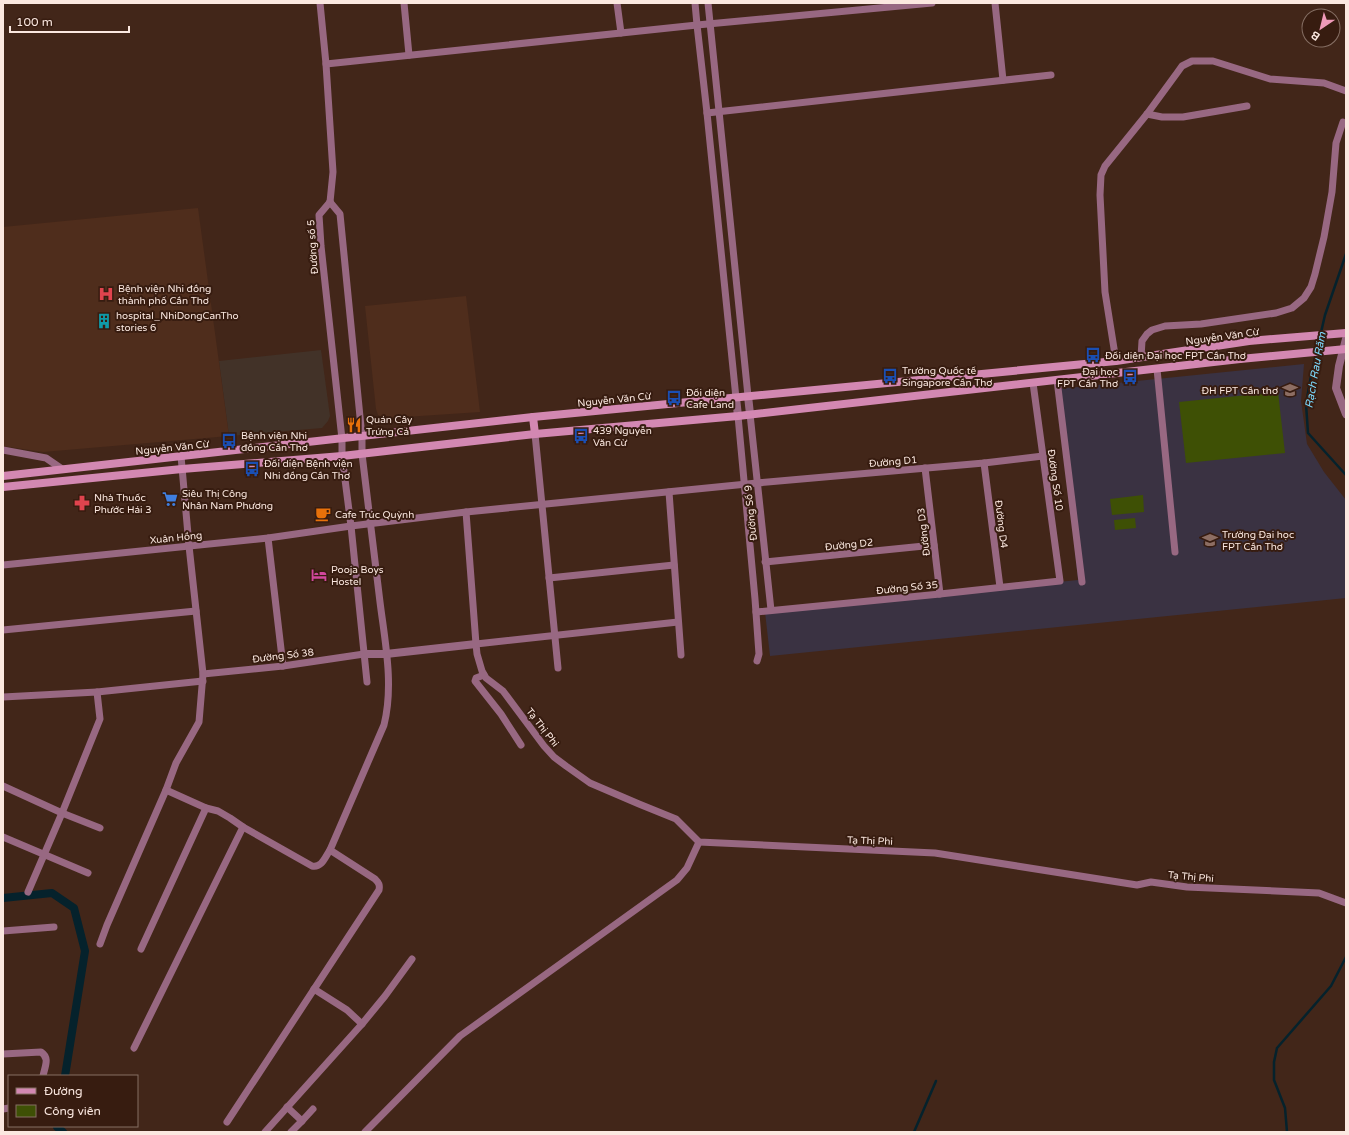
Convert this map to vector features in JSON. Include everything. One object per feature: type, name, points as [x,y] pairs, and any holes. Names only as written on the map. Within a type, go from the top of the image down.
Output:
[{"type":"main road","name":"Nguyễn Văn Cừ","points":[[3,476],[533,417],[1116,361],[1249,341],[1346,333]]},
{"type":"main road","points":[[3,487],[182,469],[342,456],[535,434],[738,416],[1240,359],[1346,349]]},
{"type":"main road","points":[[1031,369],[1033,383]]},
{"type":"main road","points":[[533,417],[535,434]]},
{"type":"street","points":[[166,790],[206,808],[218,811],[243,828],[312,866],[320,866],[330,850],[384,725],[387,714],[389,694],[386,654],[362,454],[362,437],[340,214],[330,202],[334,172],[320,3]]},
{"type":"street","points":[[404,3],[409,55]]},
{"type":"street","points":[[617,3],[620,33]]},
{"type":"street","points":[[695,3],[696,25],[707,113],[738,416],[756,612],[759,654],[757,661]]},
{"type":"street","points":[[708,3],[750,414]]},
{"type":"street","points":[[326,64],[696,25],[932,3]]},
{"type":"street","points":[[995,3],[1003,80]]},
{"type":"street","points":[[1116,361],[1105,292],[1100,182],[1102,170],[1147,114],[1182,66],[1192,61],[1213,61],[1270,79],[1324,83],[1346,91]]},
{"type":"street","points":[[707,113],[1051,75]]},
{"type":"street","points":[[1147,114],[1162,117],[1183,117],[1248,106]]},
{"type":"street","points":[[1141,357],[1142,341],[1152,330],[1165,326],[1201,324],[1276,313],[1292,308],[1304,298],[1311,287],[1324,237],[1332,192],[1336,143],[1343,122]]},
{"type":"street","name":"Đường số 5","points":[[330,202],[319,215],[321,246],[342,439],[342,456],[352,526],[367,682]]},
{"type":"street","points":[[1346,339],[1339,366],[1336,388],[1344,403],[1346,414]]},
{"type":"street","points":[[1157,369],[1175,552]]},
{"type":"street","points":[[1057,380],[1082,582]]},
{"type":"street","name":"Đường Số 10","points":[[1033,383],[1060,581]]},
{"type":"street","name":"Đường Số 9","points":[[750,414],[771,610]]},
{"type":"street","points":[[535,434],[558,668]]},
{"type":"street","points":[[3,450],[46,458],[62,469]]},
{"type":"street","points":[[100,944],[166,790],[176,763],[199,722],[203,678],[181,456]]},
{"type":"street","name":"Đường D1","points":[[542,504],[744,484],[984,463],[1043,456]]},
{"type":"street","name":"Đường D4","points":[[984,463],[1000,587]]},
{"type":"street","name":"Đường D3","points":[[925,468],[940,594]]},
{"type":"street","points":[[669,492],[681,655]]},
{"type":"street","name":"Xuân Hồng","points":[[3,565],[268,538],[370,523],[542,504]]},
{"type":"street","name":"Tạ Thị Phi","points":[[466,512],[477,654],[484,675],[489,682],[503,691],[544,746],[566,766],[590,783],[676,819],[699,842],[936,852],[1137,885],[1151,882],[1187,887],[1318,893],[1346,903]]},
{"type":"street","points":[[268,538],[283,666]]},
{"type":"street","name":"Đường D2","points":[[765,562],[934,545]]},
{"type":"street","points":[[549,578],[674,565]]},
{"type":"street","name":"Đường Số 35","points":[[756,612],[1060,581]]},
{"type":"street","points":[[3,630],[196,611]]},
{"type":"street","points":[[364,654],[386,654],[678,622]]},
{"type":"street","name":"Đường Số 38","points":[[3,697],[97,692],[364,654]]},
{"type":"street","points":[[484,675],[476,678],[475,681],[500,714],[520,746]]},
{"type":"street","points":[[28,892],[100,720],[97,692]]},
{"type":"street","points":[[3,786],[62,813],[100,828]]},
{"type":"street","points":[[141,949],[206,808]]},
{"type":"street","points":[[134,1048],[243,828]]},
{"type":"street","points":[[3,837],[88,873]]},
{"type":"street","points":[[365,1132],[460,1036],[677,880],[687,868],[699,842]]},
{"type":"street","points":[[227,1122],[380,886],[376,879],[330,850]]},
{"type":"street","points":[[3,931],[54,927]]},
{"type":"street","points":[[265,1132],[362,1024],[412,959]]},
{"type":"street","points":[[314,989],[347,1010],[362,1024]]},
{"type":"street","points":[[3,1054],[41,1052],[47,1060],[43,1075]]},
{"type":"street","points":[[287,1107],[302,1121]]},
{"type":"street","points":[[291,1132],[313,1109]]},
{"type":"shaded area","name":"Bệnh viện Nhi đồng thành phố Cần Thơ","points":[[198,208],[229,436],[43,452],[3,446],[3,227]]},
{"type":"shaded area","points":[[466,296],[480,412],[390,418],[378,415],[376,409],[365,306]]},
{"type":"shaded area","points":[[321,350],[330,416],[322,428],[229,436],[219,361]]},
{"type":"shaded area","name":"Trường Đại học FPT Cần Thơ","points":[[1304,364],[1301,401],[1307,444],[1324,472],[1346,500],[1346,598],[770,656],[765,612],[1078,580],[1058,389]]},
{"type":"green space","points":[[1278,392],[1285,453],[1186,463],[1179,402]]},
{"type":"green space","points":[[1143,495],[1144,512],[1112,515],[1110,499]]},
{"type":"green space","points":[[1135,518],[1136,528],[1115,530],[1114,520]]},
{"type":"waterway","name":"Rạch Rau Răm","points":[[1346,254],[1325,315],[1306,404],[1308,433],[1346,475]]},
{"type":"waterway","points":[[3,898],[52,893],[74,908],[85,951],[65,1075]]},
{"type":"waterway","name":"Rạch Rau Răm","points":[[1287,1132],[1285,1108],[1274,1080],[1274,1062],[1277,1048],[1331,986],[1346,957]]},
{"type":"waterway","points":[[914,1132],[936,1081]]},
{"type":"waterway","points":[[57,1127],[63,1132]]},
{"type":"place","name":"Bệnh viện Nhi đồng thành phố Cần Thơ","points":[[106,294]]},
{"type":"place","name":"hospital_NhiDongCanTho stories 6","points":[[104,321]]},
{"type":"place","name":"Đối diện Đại học FPT Cần Thơ","points":[[1093,355]]},
{"type":"place","name":"Trường Quốc tế Singapore Cần Thơ","points":[[890,376]]},
{"type":"place","name":"Đại học FPT Cần Thơ","points":[[1130,377]]},
{"type":"place","name":"ĐH FPT Cần thơ","points":[[1290,390]]},
{"type":"place","name":"Đối diện Cafe Land","points":[[674,398]]},
{"type":"place","name":"Quán Cây Trứng Cá","points":[[354,425]]},
{"type":"place","name":"439 Nguyễn Văn Cừ","points":[[581,436]]},
{"type":"place","name":"Bệnh viện Nhi đồng Cần Thơ","points":[[229,441]]},
{"type":"place","name":"Đối diện Bệnh viện Nhi đồng Cần Thơ","points":[[252,469]]},
{"type":"place","name":"Siêu Thị Công Nhân Nam Phương","points":[[170,499]]},
{"type":"place","name":"Nhà Thuốc Phước Hái 3","points":[[82,503]]},
{"type":"place","name":"Cafe Trúc Quỳnh","points":[[323,514]]},
{"type":"place","name":"Trường Đại học FPT Cần Thơ","points":[[1210,540]]},
{"type":"place","name":"Pooja Boys Hostel","points":[[319,575]]}]
